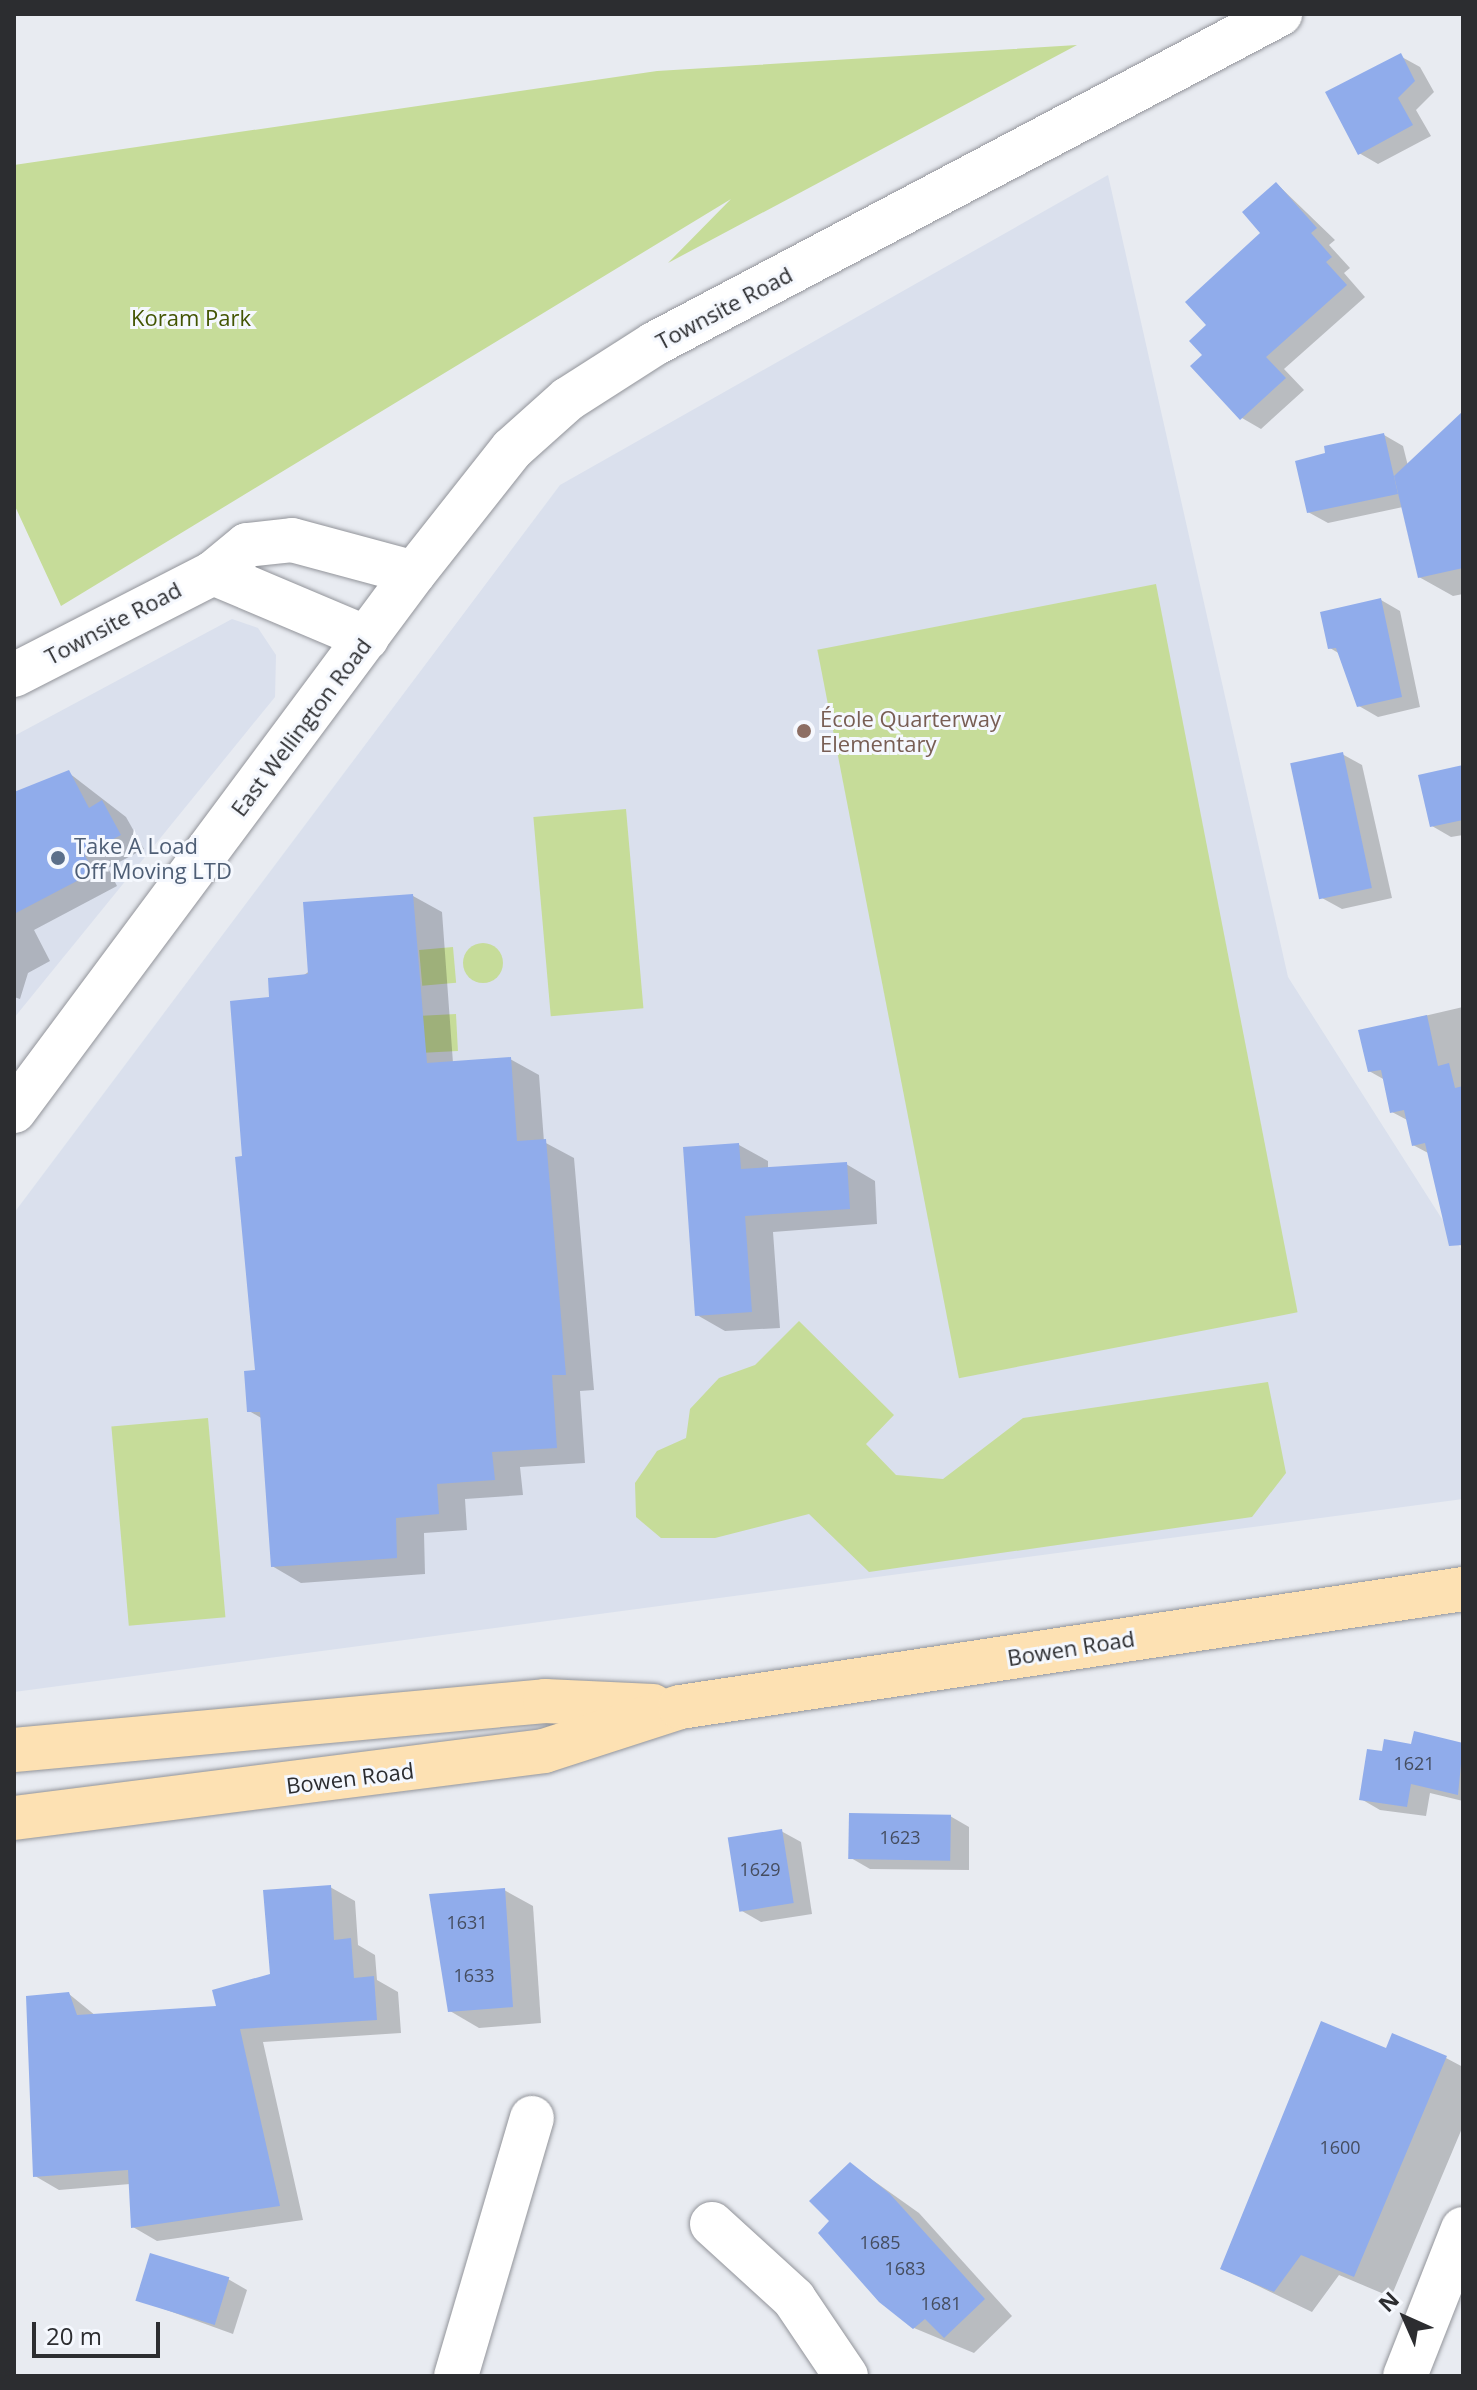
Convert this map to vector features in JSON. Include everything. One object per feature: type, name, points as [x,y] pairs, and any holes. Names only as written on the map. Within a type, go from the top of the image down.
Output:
[{"type":"main road","name":"Bowen Road","points":[[14,1818],[544,1751],[680,1707],[1463,1589]]},
{"type":"main road","name":"Bowen Road","points":[[14,1750],[545,1701],[680,1707]]},
{"type":"street","name":"Townsite Road","points":[[14,675],[213,573],[247,545],[292,540],[414,573],[512,449],[568,399],[654,344],[1280,14]]},
{"type":"street","points":[[213,573],[367,638]]},
{"type":"street","name":"East Wellington Road","points":[[14,1111],[414,573]]},
{"type":"street","points":[[456,2376],[532,2118]]},
{"type":"street","points":[[712,2224],[794,2299],[846,2376]]},
{"type":"street","points":[[1405,2376],[1463,2229]]},
{"type":"shaded area","name":"École Quarterway Elementary","points":[[1108,175],[1288,977],[1463,1252],[1463,1499],[14,1692],[14,1213],[560,485]]},
{"type":"shaded area","points":[[232,619],[258,628],[276,655],[275,697],[14,1018],[14,736]]},
{"type":"green space","name":"Koram Park","points":[[1077,45],[668,263],[731,199],[61,606],[14,504],[14,165],[657,71]]},
{"type":"green space","points":[[1156,584],[1298,1312],[959,1378],[817,650]]},
{"type":"green space","points":[[626,809],[643,1008],[551,1016],[533,817]]},
{"type":"green space","points":[[483,943],[497,949],[503,963],[497,977],[483,983],[469,977],[463,963],[469,949]]},
{"type":"green space","points":[[453,947],[456,983],[422,986],[419,950]]},
{"type":"green space","points":[[456,1014],[458,1051],[424,1053],[422,1016]]},
{"type":"green space","points":[[799,1321],[894,1415],[866,1444],[896,1475],[943,1479],[1023,1418],[1268,1382],[1286,1473],[1252,1517],[869,1572],[809,1514],[715,1538],[661,1538],[636,1517],[635,1483],[657,1451],[686,1438],[690,1409],[719,1378],[755,1365]]},
{"type":"green space","points":[[208,1418],[225,1617],[129,1626],[111,1426]]},
{"type":"building","points":[[1401,53],[1415,81],[1398,98],[1413,125],[1358,155],[1325,92]]},
{"type":"building","points":[[1276,182],[1317,228],[1311,233],[1332,257],[1326,262],[1347,285],[1266,357],[1286,378],[1240,420],[1190,366],[1202,355],[1189,341],[1206,325],[1185,302],[1260,233],[1242,212]]},
{"type":"building","points":[[1463,411],[1463,568],[1418,578],[1394,476]]},
{"type":"building","points":[[1384,433],[1398,494],[1307,513],[1295,461],[1325,453],[1324,446]]},
{"type":"building","points":[[1381,598],[1402,697],[1357,707],[1336,648],[1328,649],[1320,612]]},
{"type":"building","points":[[1343,752],[1372,888],[1319,899],[1290,763]]},
{"type":"building","points":[[1463,765],[1463,820],[1430,827],[1418,775]]},
{"type":"building","points":[[69,770],[89,808],[102,800],[121,835],[84,854],[94,872],[14,914],[14,792]]},
{"type":"building","points":[[413,894],[427,1063],[511,1057],[517,1141],[546,1139],[566,1375],[552,1375],[557,1448],[492,1452],[495,1480],[437,1484],[439,1514],[396,1518],[397,1558],[271,1567],[260,1412],[247,1412],[244,1371],[255,1370],[235,1157],[242,1156],[230,1001],[269,997],[268,978],[308,974],[303,902]]},
{"type":"building","points":[[1427,1015],[1438,1066],[1449,1063],[1455,1088],[1463,1086],[1463,1245],[1449,1246],[1425,1143],[1412,1146],[1404,1110],[1390,1113],[1381,1070],[1368,1072],[1358,1030]]},
{"type":"building","points":[[739,1143],[741,1169],[847,1162],[850,1209],[745,1216],[752,1312],[695,1316],[683,1147]]},
{"type":"building","points":[[1414,1731],[1463,1743],[1458,1795],[1411,1784],[1407,1807],[1359,1800],[1367,1749],[1382,1751],[1384,1739],[1411,1744]]},
{"type":"building","points":[[849,1813],[951,1815],[950,1861],[848,1859]]},
{"type":"building","points":[[782,1829],[794,1903],[739,1912],[728,1838]]},
{"type":"building","points":[[331,1885],[334,1940],[351,1938],[354,1978],[374,1976],[377,2020],[240,2029],[280,2206],[131,2228],[128,2170],[33,2177],[26,1996],[69,1992],[77,2015],[216,2006],[212,1990],[270,1974],[263,1890]]},
{"type":"building","points":[[505,1888],[513,2007],[448,2012],[429,1894]]},
{"type":"building","points":[[1321,2021],[1386,2048],[1392,2033],[1447,2056],[1354,2277],[1301,2255],[1274,2292],[1220,2269]]},
{"type":"building","points":[[850,2162],[890,2194],[985,2299],[944,2338],[925,2319],[913,2329],[879,2302],[818,2233],[829,2221],[809,2201]]},
{"type":"building","points":[[150,2253],[229,2277],[215,2325],[135,2301]]},
{"type":"place","name":"École Quarterway Elementary","points":[[804,731]]},
{"type":"place","name":"Take A Load Off Moving LTD","points":[[58,858]]}]
